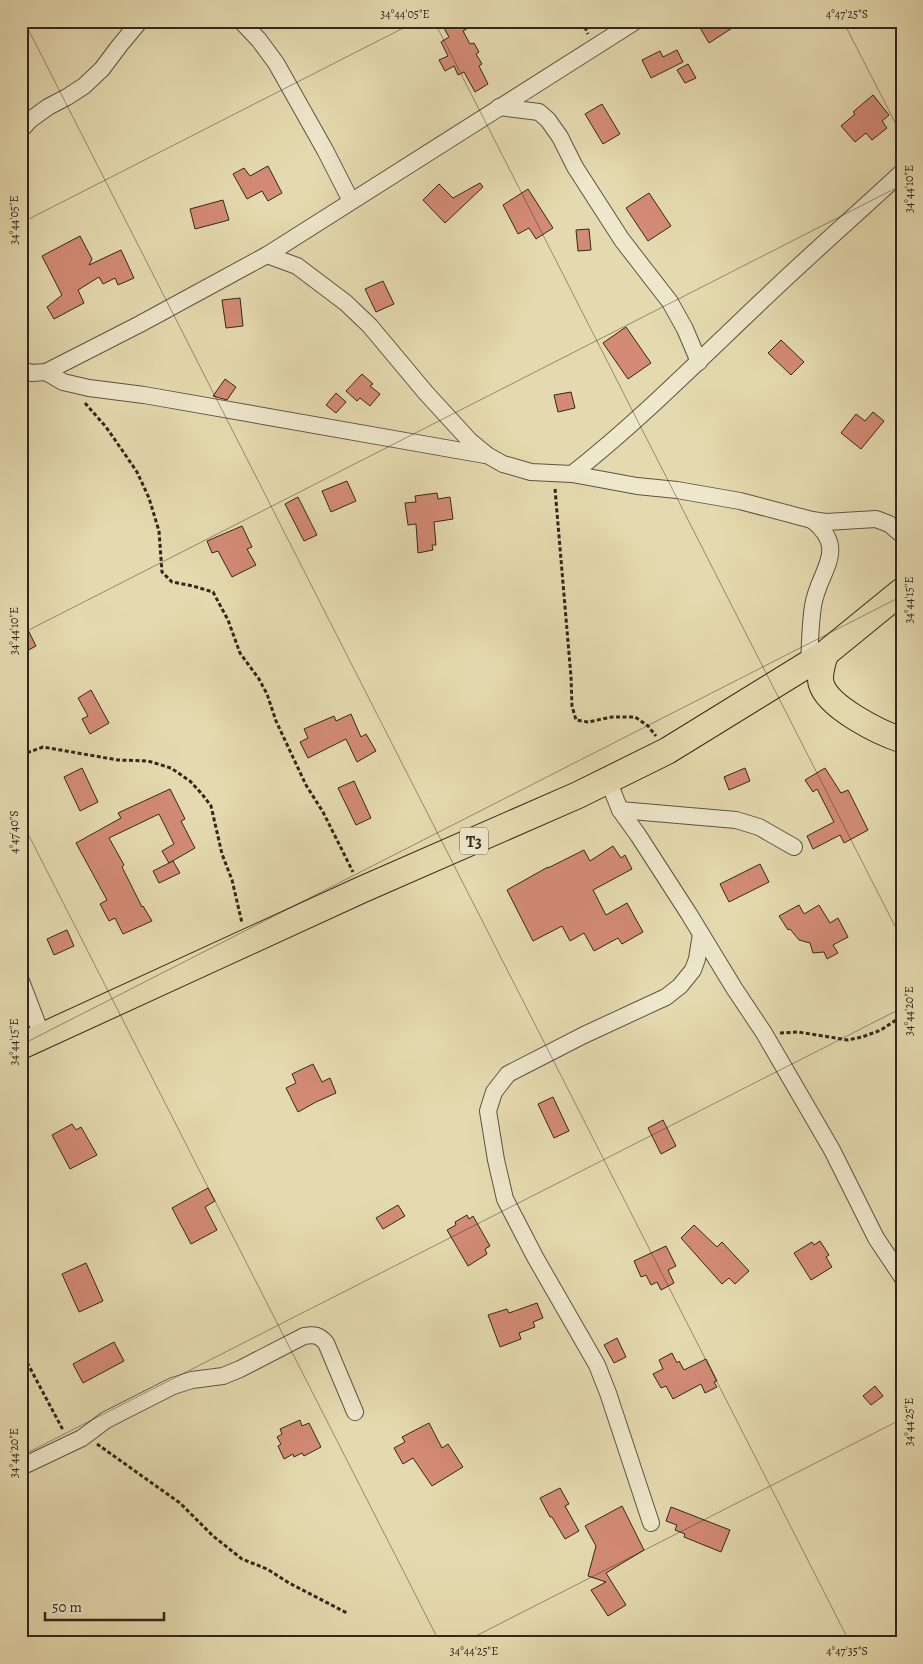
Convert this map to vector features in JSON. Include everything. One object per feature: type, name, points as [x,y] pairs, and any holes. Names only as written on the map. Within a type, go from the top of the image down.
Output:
[{"type":"highway","name":"T3","points":[[32,1041],[608,780],[667,751],[818,658],[902,591]]},
{"type":"main road","points":[[818,658],[821,669],[821,683],[827,695],[869,726],[902,740]]},
{"type":"street","points":[[21,130],[30,120],[48,107],[84,86],[102,69],[140,21]]},
{"type":"street","points":[[241,21],[259,40],[276,63],[325,150],[351,201]]},
{"type":"street","points":[[21,370],[32,374],[46,372],[140,324],[267,255],[636,21]]},
{"type":"street","points":[[499,107],[539,112],[548,120],[560,137],[575,167],[622,240],[670,302],[685,329],[698,362]]},
{"type":"street","points":[[572,474],[618,437],[773,290],[902,172]]},
{"type":"street","points":[[267,255],[297,266],[346,303],[370,326],[465,436],[487,455],[503,464],[531,472],[572,474],[637,486],[677,490],[740,501],[812,520],[826,522],[876,519],[889,524],[902,536]]},
{"type":"street","points":[[46,372],[63,382],[89,388],[144,395],[487,455]]},
{"type":"street","points":[[812,520],[823,529],[829,542],[831,554],[814,602],[818,658]]},
{"type":"street","points":[[608,780],[620,810],[638,835],[764,1034],[832,1150],[876,1238],[902,1277]]},
{"type":"street","points":[[620,810],[736,820],[759,827],[794,847]]},
{"type":"street","points":[[651,1523],[597,1364],[535,1257],[505,1199],[488,1111],[494,1092],[508,1074],[584,1035],[666,997],[680,986],[693,970],[697,959],[701,934]]},
{"type":"street","points":[[21,981],[32,1041]]},
{"type":"street","points":[[21,1467],[76,1441],[106,1420],[173,1386],[192,1380],[223,1376],[310,1334],[322,1338],[326,1343],[356,1412]]},
{"type":"path","points":[[63,382],[85,402],[106,427],[137,472],[159,531],[162,572],[172,582],[213,592],[228,620],[240,653],[259,679],[267,694],[287,747],[306,785],[323,812],[362,890]]},
{"type":"path","points":[[553,473],[572,706],[576,720],[588,722],[612,716],[635,717],[648,726],[667,751]]},
{"type":"path","points":[[21,755],[43,747],[118,760],[148,761],[172,768],[190,781],[211,806],[222,854],[232,880],[246,943]]},
{"type":"path","points":[[764,1034],[798,1032],[848,1040],[881,1030],[902,1016]]},
{"type":"path","points":[[21,1352],[25,1373],[21,1382]]},
{"type":"path","points":[[21,1352],[43,1391],[76,1441],[94,1442],[180,1503],[213,1536],[242,1559],[267,1569],[347,1614]]},
{"type":"building","points":[[440,21],[480,21],[463,31],[470,44],[474,43],[479,52],[476,54],[482,64],[479,66],[488,84],[475,92],[464,72],[458,75],[454,66],[445,71],[439,60],[448,56],[441,42],[449,37]]},
{"type":"building","points":[[696,21],[743,21],[709,43]]},
{"type":"building","points":[[677,50],[683,62],[651,78],[642,60],[660,51],[663,57]]},
{"type":"building","points":[[688,64],[696,78],[685,83],[677,70]]},
{"type":"building","points":[[873,95],[889,115],[882,121],[887,128],[872,140],[866,133],[855,142],[841,126],[855,114],[853,112]]},
{"type":"building","points":[[602,104],[620,134],[603,144],[585,114]]},
{"type":"building","points":[[268,166],[282,193],[268,201],[262,191],[247,199],[233,174],[244,168],[250,176]]},
{"type":"building","points":[[480,183],[483,187],[445,223],[423,200],[439,184],[453,198]]},
{"type":"building","points":[[528,189],[553,228],[536,239],[529,228],[518,234],[503,205]]},
{"type":"building","points":[[649,193],[671,226],[648,241],[626,208]]},
{"type":"building","points":[[223,200],[229,220],[195,229],[190,209]]},
{"type":"building","points":[[589,229],[591,250],[578,251],[576,230]]},
{"type":"building","points":[[80,236],[92,259],[89,265],[121,250],[134,278],[118,285],[115,278],[103,284],[99,277],[78,290],[84,303],[54,319],[47,307],[62,295],[42,256]]},
{"type":"building","points":[[383,281],[394,304],[376,312],[365,289]]},
{"type":"building","points":[[240,298],[243,326],[226,328],[222,300]]},
{"type":"building","points":[[626,327],[651,363],[628,379],[603,343]]},
{"type":"building","points":[[781,340],[804,362],[791,375],[768,353]]},
{"type":"building","points":[[362,374],[373,384],[370,386],[380,394],[370,406],[360,398],[357,401],[346,391]]},
{"type":"building","points":[[225,379],[236,387],[227,400],[213,396]]},
{"type":"building","points":[[571,392],[575,408],[558,412],[554,395]]},
{"type":"building","points":[[336,393],[346,402],[336,413],[326,405]]},
{"type":"building","points":[[873,412],[884,421],[861,449],[841,433],[856,414],[865,421]]},
{"type":"building","points":[[347,481],[356,501],[331,512],[322,491]]},
{"type":"building","points":[[437,493],[438,499],[450,497],[453,519],[434,522],[436,545],[432,545],[433,550],[418,553],[416,524],[408,525],[405,503],[416,502],[415,496]]},
{"type":"building","points":[[298,497],[317,535],[304,541],[285,504]]},
{"type":"building","points":[[242,526],[252,547],[247,549],[256,565],[232,577],[218,551],[212,553],[207,541]]},
{"type":"building","points":[[21,616],[36,646],[21,654]]},
{"type":"building","points":[[91,690],[109,723],[90,734],[82,719],[88,716],[78,698]]},
{"type":"building","points":[[351,714],[361,737],[366,734],[376,751],[357,762],[346,739],[308,758],[300,742],[308,738],[304,729],[334,716],[336,721]]},
{"type":"building","points":[[82,768],[98,802],[80,811],[64,777]]},
{"type":"building","points":[[745,768],[750,781],[729,790],[724,777]]},
{"type":"building","points":[[825,768],[841,793],[848,790],[868,830],[844,843],[840,835],[813,849],[807,836],[834,822],[817,789],[813,792],[805,780]]},
{"type":"building","points":[[354,781],[371,818],[356,825],[338,788]]},
{"type":"building","points":[[170,789],[185,819],[181,821],[195,848],[169,863],[162,851],[174,844],[159,814],[109,838],[124,865],[122,867],[142,907],[152,921],[123,934],[115,918],[109,921],[100,904],[107,900],[76,843],[121,818],[118,813]]},
{"type":"building","points":[[613,846],[621,858],[625,855],[632,869],[593,890],[606,915],[627,903],[643,932],[622,944],[618,938],[594,951],[584,933],[570,941],[562,926],[533,941],[507,890],[548,867],[584,850],[590,861]]},
{"type":"building","points":[[173,861],[180,873],[159,883],[153,871]]},
{"type":"building","points":[[760,864],[769,882],[729,902],[720,884]]},
{"type":"building","points":[[799,905],[804,914],[819,905],[830,923],[838,918],[848,937],[833,945],[838,953],[827,959],[824,952],[813,953],[810,943],[799,940],[790,929],[788,930],[779,916]]},
{"type":"building","points":[[67,930],[74,946],[54,955],[47,939]]},
{"type":"building","points":[[313,1064],[322,1082],[330,1078],[336,1093],[298,1112],[286,1088],[296,1083],[292,1074]]},
{"type":"building","points":[[553,1097],[569,1131],[554,1138],[538,1104]]},
{"type":"building","points":[[663,1120],[676,1146],[661,1154],[648,1128]]},
{"type":"building","points":[[72,1124],[76,1130],[81,1127],[97,1155],[70,1169],[52,1135]]},
{"type":"building","points":[[208,1188],[215,1201],[205,1207],[217,1230],[191,1244],[172,1208]]},
{"type":"building","points":[[398,1205],[405,1216],[383,1229],[376,1218]]},
{"type":"building","points":[[467,1215],[469,1219],[473,1216],[490,1246],[485,1249],[487,1254],[468,1266],[447,1230],[456,1225],[455,1222]]},
{"type":"building","points":[[694,1225],[717,1247],[722,1242],[749,1271],[735,1284],[729,1278],[722,1284],[681,1238]]},
{"type":"building","points":[[820,1241],[829,1255],[826,1257],[832,1267],[811,1280],[794,1253],[812,1242],[814,1245]]},
{"type":"building","points":[[666,1246],[676,1266],[668,1270],[674,1283],[661,1290],[657,1282],[651,1285],[646,1275],[641,1277],[634,1261]]},
{"type":"building","points":[[86,1263],[103,1301],[79,1312],[62,1274]]},
{"type":"building","points":[[537,1303],[543,1318],[533,1322],[535,1327],[519,1333],[521,1339],[500,1347],[488,1315],[507,1309],[509,1313]]},
{"type":"building","points":[[617,1338],[626,1357],[614,1363],[604,1345]]},
{"type":"building","points":[[114,1342],[124,1361],[83,1383],[73,1364]]},
{"type":"building","points":[[672,1353],[677,1363],[679,1361],[684,1370],[706,1359],[717,1381],[714,1382],[717,1387],[705,1393],[701,1384],[673,1399],[666,1386],[661,1388],[653,1374],[663,1369],[659,1360]]},
{"type":"building","points":[[875,1386],[883,1396],[871,1405],[863,1396]]},
{"type":"building","points":[[300,1420],[302,1426],[309,1423],[321,1447],[304,1456],[302,1453],[294,1457],[293,1454],[284,1459],[278,1446],[281,1444],[277,1437],[282,1434],[280,1429]]},
{"type":"building","points":[[429,1423],[442,1448],[448,1444],[463,1467],[432,1486],[413,1458],[403,1464],[394,1448],[405,1442],[402,1437]]},
{"type":"building","points":[[560,1488],[569,1504],[565,1506],[579,1531],[565,1539],[540,1498]]},
{"type":"building","points":[[622,1506],[644,1550],[606,1573],[626,1605],[608,1616],[591,1590],[606,1582],[588,1576],[596,1546],[585,1526]]},
{"type":"building","points":[[671,1507],[730,1530],[721,1552],[684,1537],[685,1534],[675,1530],[677,1525],[666,1521]]}]
